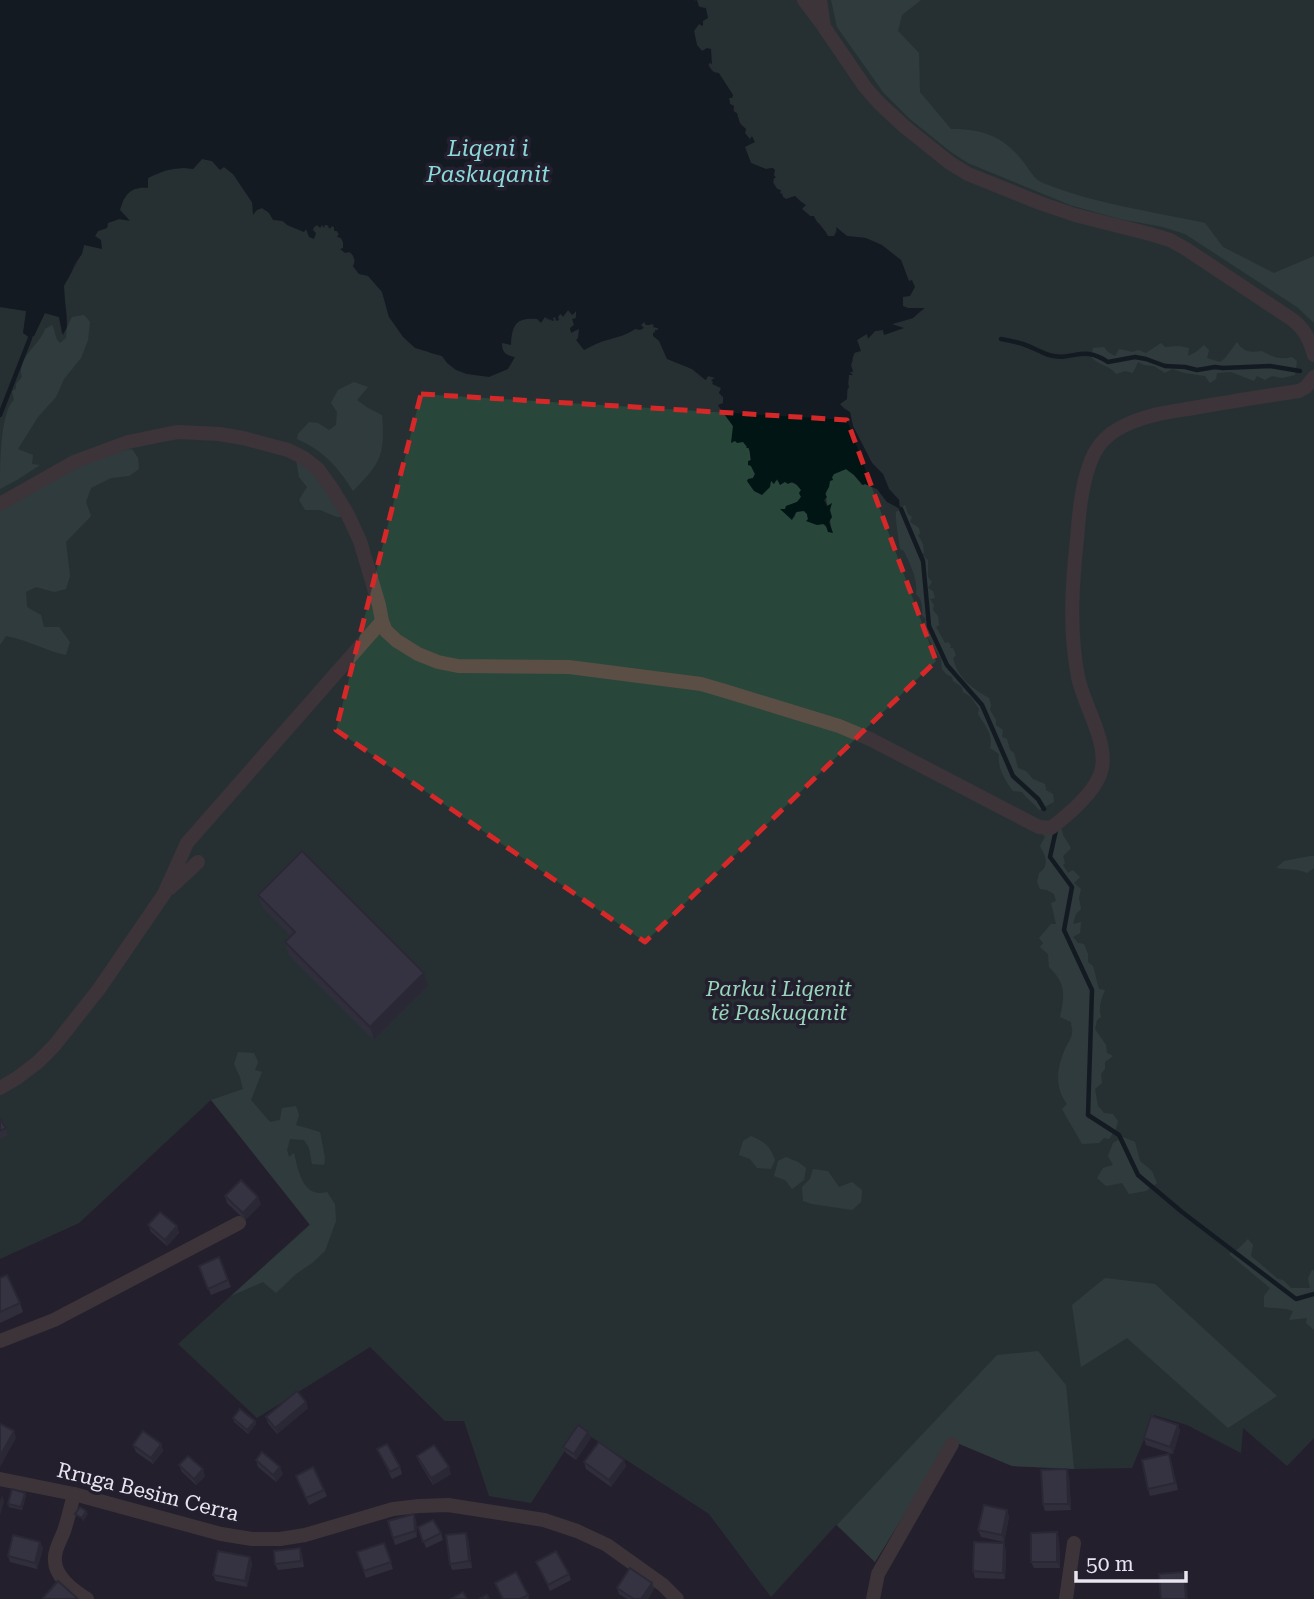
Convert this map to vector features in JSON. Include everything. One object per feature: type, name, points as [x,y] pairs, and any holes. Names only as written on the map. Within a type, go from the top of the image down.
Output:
[{"type":"street","points":[[804,0],[878,103],[950,163],[968,174],[1040,204],[1150,234],[1178,245],[1207,261],[1293,320],[1303,329],[1314,355]]},
{"type":"street","points":[[820,0],[824,27]]},
{"type":"street","points":[[0,504],[74,462],[128,442],[178,432],[219,434],[288,450],[318,469],[331,487],[360,541],[386,631],[418,654],[458,666],[569,667],[701,684],[839,726],[870,739],[1039,827],[1051,828],[1076,808],[1096,783],[1102,769],[1100,739],[1078,678],[1072,606],[1080,510],[1089,464],[1097,449],[1107,436],[1117,429],[1143,417],[1299,391],[1314,377]]},
{"type":"street","points":[[0,1088],[27,1070],[54,1046],[99,989],[164,894],[187,843],[382,621]]},
{"type":"street","points":[[164,894],[198,862]]},
{"type":"street","points":[[0,1341],[54,1320],[239,1223]]},
{"type":"street","points":[[873,1599],[878,1574],[952,1444]]},
{"type":"street","name":"Rruga Besim Cerra","points":[[0,1479],[74,1494],[221,1534],[252,1538],[280,1539],[305,1535],[393,1509],[419,1506],[448,1505],[531,1518],[578,1531],[607,1545],[663,1585],[677,1599]]},
{"type":"street","points":[[74,1494],[55,1556],[55,1566],[68,1585],[87,1599]]},
{"type":"street","points":[[1066,1599],[1074,1543]]},
{"type":"highlighted area","points":[[421,394],[847,420],[936,661],[645,942],[336,730]]},
{"type":"green space","name":"Parku i Liqenit të Paskuqanit","points":[[697,0],[1314,0],[1314,1438],[1287,1466],[1243,1428],[1241,1453],[1187,1425],[1154,1415],[1132,1468],[1074,1469],[1012,1466],[950,1440],[875,1562],[836,1525],[771,1597],[709,1514],[579,1429],[531,1503],[489,1496],[464,1421],[445,1421],[370,1347],[257,1418],[178,1344],[310,1224],[211,1100],[79,1223],[0,1259],[0,307],[27,311],[23,333],[34,336],[44,313],[59,317],[62,334],[67,321],[63,291],[65,284],[84,245],[98,231],[119,219],[129,220],[120,210],[130,190],[166,170],[193,169],[202,159],[212,161],[219,169],[224,167],[233,174],[257,210],[262,208],[304,232],[317,225],[334,227],[343,242],[343,248],[354,257],[353,266],[359,274],[368,275],[382,292],[389,317],[430,353],[442,356],[453,367],[467,374],[506,355],[502,350],[502,343],[511,341],[513,329],[522,320],[545,316],[553,321],[553,318],[561,314],[563,316],[568,310],[573,315],[577,310],[574,325],[570,328],[571,332],[580,328],[578,338],[584,350],[643,328],[641,325],[645,321],[646,325],[651,323],[658,328],[656,333],[668,359],[692,369],[705,380],[708,376],[716,378],[712,380],[721,388],[719,393],[723,397],[723,403],[718,406],[733,426],[735,441],[744,442],[750,451],[751,466],[755,474],[747,481],[771,480],[797,485],[801,490],[801,497],[787,506],[794,518],[797,512],[804,511],[808,519],[823,524],[832,532],[826,495],[834,474],[846,469],[862,485],[877,489],[887,502],[899,500],[889,489],[883,474],[872,463],[853,426],[850,412],[839,404],[847,399],[849,375],[850,371],[853,371],[852,359],[859,345],[857,340],[867,333],[868,338],[875,331],[883,330],[884,335],[902,328],[890,325],[913,318],[924,309],[903,306],[903,297],[912,284],[901,260],[866,238],[847,236],[837,228],[834,236],[828,236],[820,224],[802,209],[802,203],[795,196],[786,199],[779,194],[780,191],[773,184],[773,168],[766,169],[751,163],[744,146],[754,141],[745,133],[746,129],[737,119],[734,106],[730,104],[729,98],[733,95],[723,80],[710,68],[705,50],[702,51],[697,45],[694,31],[699,24],[702,26],[703,8],[697,5]]},
{"type":"green space","points":[[831,0],[921,0],[902,15],[898,31],[919,53],[920,92],[951,129],[993,136],[1010,147],[1040,182],[1103,202],[1205,223],[1223,247],[1274,273],[1314,256],[1314,323],[1297,307],[1185,234],[1070,205],[968,163],[951,152],[910,119],[883,92],[837,27]]},
{"type":"green space","points":[[84,315],[90,322],[88,340],[81,358],[18,449],[33,455],[32,464],[40,465],[0,489],[3,428],[9,406],[14,400],[12,391],[22,377],[22,364],[45,329],[52,325],[60,343],[66,338],[72,317]]},
{"type":"green space","points":[[1237,342],[1248,351],[1262,351],[1280,358],[1292,357],[1297,361],[1295,375],[1282,378],[1272,376],[1265,380],[1257,376],[1254,381],[1231,372],[1217,373],[1216,379],[1210,383],[1205,376],[1172,369],[1165,373],[1154,366],[1138,362],[1133,373],[1125,371],[1116,374],[1091,357],[1093,348],[1104,347],[1115,356],[1119,349],[1146,353],[1161,343],[1165,347],[1189,348],[1188,356],[1204,345],[1209,350],[1207,358],[1220,362]]},
{"type":"green space","points":[[354,382],[368,387],[357,400],[382,415],[383,440],[375,465],[353,491],[330,461],[297,439],[309,422],[318,423],[329,430],[336,425],[337,412],[331,403],[338,390]]},
{"type":"green space","points":[[132,449],[138,458],[139,469],[129,476],[111,478],[91,488],[86,502],[91,516],[66,542],[70,576],[66,589],[54,592],[36,587],[26,592],[27,607],[41,615],[44,627],[59,627],[70,642],[66,655],[6,636],[0,645],[0,511],[80,466]]},
{"type":"green space","points":[[296,459],[315,471],[344,517],[320,510],[305,510],[299,500],[307,487],[299,477]]},
{"type":"green space","points":[[905,505],[912,517],[910,522],[919,528],[922,553],[928,560],[928,577],[932,582],[928,588],[933,591],[935,598],[930,599],[938,616],[939,625],[936,627],[945,643],[948,642],[950,648],[953,648],[956,655],[953,658],[955,665],[962,677],[989,698],[996,725],[1003,730],[1002,737],[1007,739],[1018,768],[1045,784],[1046,790],[1053,794],[1054,802],[1039,810],[1022,792],[1013,791],[1007,783],[1000,769],[999,754],[990,748],[990,734],[978,714],[979,709],[971,697],[963,692],[962,687],[942,669],[941,659],[928,638],[924,623],[926,619],[922,615],[920,598],[916,594],[913,572],[904,551],[900,549],[896,512]]},
{"type":"green space","points":[[1061,826],[1071,848],[1063,856],[1063,865],[1068,873],[1073,870],[1080,877],[1074,883],[1081,889],[1081,909],[1073,924],[1081,922],[1080,933],[1073,937],[1078,943],[1084,944],[1099,989],[1105,990],[1100,1004],[1101,1017],[1097,1020],[1095,1029],[1106,1045],[1107,1053],[1113,1056],[1105,1062],[1105,1069],[1101,1074],[1102,1083],[1095,1089],[1098,1106],[1104,1113],[1113,1114],[1118,1121],[1109,1139],[1104,1138],[1099,1143],[1082,1144],[1062,1109],[1067,1104],[1060,1090],[1059,1070],[1072,1029],[1071,1022],[1060,1017],[1063,990],[1059,978],[1049,967],[1048,954],[1040,947],[1043,943],[1039,938],[1051,924],[1056,924],[1051,903],[1056,901],[1054,894],[1040,889],[1037,882],[1039,873],[1046,864],[1040,846],[1045,837],[1042,833]]},
{"type":"green space","points":[[1314,856],[1314,868],[1307,873],[1276,868],[1284,861]]},
{"type":"green space","points":[[238,1052],[254,1053],[258,1062],[255,1070],[262,1072],[251,1100],[270,1122],[280,1120],[282,1108],[296,1106],[299,1115],[296,1125],[320,1132],[324,1165],[312,1164],[309,1148],[304,1140],[290,1139],[287,1150],[289,1157],[294,1153],[300,1175],[307,1187],[319,1193],[327,1192],[335,1204],[336,1221],[325,1251],[276,1293],[263,1282],[231,1296],[310,1225],[211,1100],[243,1089],[234,1064]]},
{"type":"green space","points":[[751,1136],[771,1151],[775,1160],[771,1169],[757,1168],[750,1159],[739,1155],[743,1141]]},
{"type":"green space","points":[[1123,1137],[1135,1142],[1140,1161],[1152,1171],[1157,1183],[1146,1191],[1129,1194],[1122,1183],[1106,1186],[1097,1178],[1103,1168],[1113,1165],[1108,1156],[1113,1143]]},
{"type":"green space","points":[[786,1157],[806,1168],[804,1180],[792,1189],[785,1180],[774,1176],[778,1161]]},
{"type":"green space","points":[[813,1169],[828,1171],[839,1187],[852,1182],[862,1190],[861,1202],[852,1210],[803,1201],[802,1187],[810,1179]]},
{"type":"green space","points":[[1248,1239],[1253,1245],[1251,1256],[1291,1288],[1310,1288],[1308,1278],[1314,1270],[1314,1330],[1306,1323],[1307,1318],[1289,1320],[1293,1311],[1264,1307],[1264,1296],[1270,1288],[1229,1254]]},
{"type":"green space","points":[[1105,1278],[1155,1284],[1277,1396],[1228,1428],[1127,1338],[1081,1367],[1072,1305]]},
{"type":"green space","points":[[1038,1351],[1066,1385],[1074,1469],[1012,1466],[950,1440],[875,1562],[837,1525],[997,1355]]},
{"type":"water","name":"Liqeni i Paskuqanit","points":[[0,0],[697,0],[699,7],[706,8],[708,18],[703,21],[703,26],[699,24],[694,31],[697,45],[702,51],[711,49],[712,64],[708,65],[713,72],[719,73],[733,95],[729,98],[730,104],[734,106],[733,111],[746,129],[745,133],[750,139],[752,136],[755,142],[745,147],[751,163],[766,169],[773,168],[776,178],[773,182],[777,189],[781,190],[780,194],[786,199],[795,196],[806,205],[802,209],[814,216],[828,236],[834,236],[836,227],[847,236],[866,238],[882,245],[901,260],[909,281],[912,280],[915,287],[910,296],[903,297],[903,306],[925,308],[913,318],[892,324],[904,328],[884,335],[883,330],[875,331],[868,339],[867,334],[857,340],[861,351],[854,353],[851,365],[853,372],[850,372],[853,375],[849,375],[847,399],[840,404],[850,412],[853,426],[872,463],[883,474],[889,489],[899,500],[900,509],[887,502],[877,489],[863,485],[846,469],[834,474],[825,494],[827,506],[832,503],[832,517],[829,522],[833,533],[828,532],[824,524],[817,525],[806,521],[807,514],[804,511],[796,512],[792,520],[780,509],[797,502],[801,497],[801,490],[792,482],[780,485],[777,479],[774,484],[771,481],[770,487],[762,495],[754,491],[747,481],[755,474],[748,465],[751,460],[749,448],[746,448],[743,442],[731,443],[733,426],[718,405],[723,403],[723,397],[719,393],[721,388],[712,384],[711,380],[715,378],[708,376],[706,380],[692,369],[667,359],[659,341],[653,336],[658,328],[651,324],[646,325],[644,322],[641,325],[644,328],[640,330],[635,329],[584,350],[576,340],[579,329],[571,333],[570,328],[574,325],[572,319],[576,318],[576,311],[572,315],[568,310],[563,317],[559,315],[559,320],[556,321],[555,317],[554,321],[545,317],[541,323],[537,319],[519,321],[512,333],[511,345],[502,343],[505,353],[515,357],[508,369],[489,377],[456,370],[442,356],[415,348],[403,337],[389,317],[382,292],[368,276],[359,274],[353,266],[354,259],[350,252],[345,253],[340,249],[343,248],[343,242],[337,237],[339,234],[334,231],[334,227],[330,229],[325,225],[324,228],[322,225],[320,228],[317,225],[313,230],[316,233],[314,239],[309,237],[306,229],[304,232],[283,221],[273,220],[262,208],[253,215],[252,202],[233,174],[224,167],[220,170],[212,161],[202,159],[193,169],[170,170],[148,178],[148,188],[137,188],[129,193],[120,210],[130,221],[119,219],[98,231],[95,236],[101,240],[102,249],[84,245],[82,254],[64,286],[67,327],[63,335],[59,317],[45,313],[34,336],[30,338],[23,333],[26,311],[0,307]]},
{"type":"building","points":[[302,851],[424,973],[370,1027],[285,942],[295,932],[258,895]]},
{"type":"building","points":[[0,1119],[6,1128],[0,1131]]},
{"type":"building","points":[[241,1180],[258,1197],[243,1213],[225,1196]]},
{"type":"building","points":[[160,1212],[177,1226],[165,1240],[148,1225]]},
{"type":"building","points":[[219,1257],[228,1280],[208,1289],[199,1266]]},
{"type":"building","points":[[7,1275],[20,1303],[0,1312],[0,1278]]},
{"type":"building","points":[[297,1391],[306,1402],[275,1428],[266,1417]]},
{"type":"building","points":[[240,1409],[255,1421],[247,1430],[233,1418]]},
{"type":"building","points":[[1151,1416],[1178,1425],[1170,1447],[1144,1438]]},
{"type":"building","points":[[0,1424],[14,1431],[0,1456]]},
{"type":"building","points":[[578,1425],[588,1432],[574,1454],[563,1447]]},
{"type":"building","points":[[143,1431],[161,1444],[151,1458],[133,1445]]},
{"type":"building","points":[[599,1442],[624,1460],[609,1480],[584,1462]]},
{"type":"building","points":[[387,1444],[400,1467],[390,1472],[377,1449]]},
{"type":"building","points":[[434,1445],[449,1467],[431,1478],[417,1456]]},
{"type":"building","points":[[262,1452],[280,1467],[273,1475],[256,1460]]},
{"type":"building","points":[[1169,1454],[1175,1483],[1148,1489],[1142,1460]]},
{"type":"building","points":[[188,1456],[203,1469],[194,1479],[179,1465]]},
{"type":"building","points":[[313,1467],[324,1490],[306,1498],[296,1476]]},
{"type":"building","points":[[1067,1469],[1068,1504],[1043,1504],[1041,1470]]},
{"type":"building","points":[[12,1489],[25,1493],[21,1507],[8,1504]]},
{"type":"building","points":[[984,1505],[1007,1510],[1002,1535],[978,1530]]},
{"type":"building","points":[[80,1507],[86,1511],[82,1518],[75,1514]]},
{"type":"building","points":[[414,1514],[415,1531],[393,1538],[388,1521]]},
{"type":"building","points":[[433,1520],[441,1533],[423,1542],[418,1527]]},
{"type":"building","points":[[1057,1532],[1057,1562],[1031,1562],[1031,1533]]},
{"type":"building","points":[[466,1533],[469,1561],[450,1564],[446,1535]]},
{"type":"building","points":[[13,1535],[40,1542],[35,1563],[8,1556]]},
{"type":"building","points":[[974,1542],[1004,1543],[1003,1573],[973,1571]]},
{"type":"building","points":[[384,1543],[391,1562],[364,1571],[357,1552]]},
{"type":"building","points":[[300,1548],[301,1561],[275,1564],[274,1551]]},
{"type":"building","points":[[218,1551],[250,1557],[245,1581],[213,1575]]},
{"type":"building","points":[[556,1551],[569,1574],[548,1585],[536,1562]]},
{"type":"building","points":[[630,1568],[652,1583],[641,1599],[634,1599],[617,1588]]},
{"type":"building","points":[[516,1572],[528,1595],[520,1599],[503,1599],[495,1583]]},
{"type":"building","points":[[1184,1572],[1186,1599],[1161,1599],[1159,1574]]},
{"type":"building","points":[[58,1581],[78,1599],[44,1599]]},
{"type":"building","points":[[463,1592],[467,1599],[451,1599]]},
{"type":"waterway","points":[[0,415],[30,338]]},
{"type":"waterway","points":[[1001,339],[1057,357],[1091,354],[1108,362],[1135,357],[1165,366],[1197,370],[1270,366],[1300,371]]},
{"type":"waterway","points":[[901,509],[923,561],[929,626],[947,665],[982,705],[1013,776],[1038,799],[1044,809]]},
{"type":"waterway","points":[[1056,830],[1050,857],[1072,887],[1064,930],[1092,990],[1088,1115],[1119,1135],[1138,1175],[1182,1212],[1296,1299],[1314,1294]]}]
